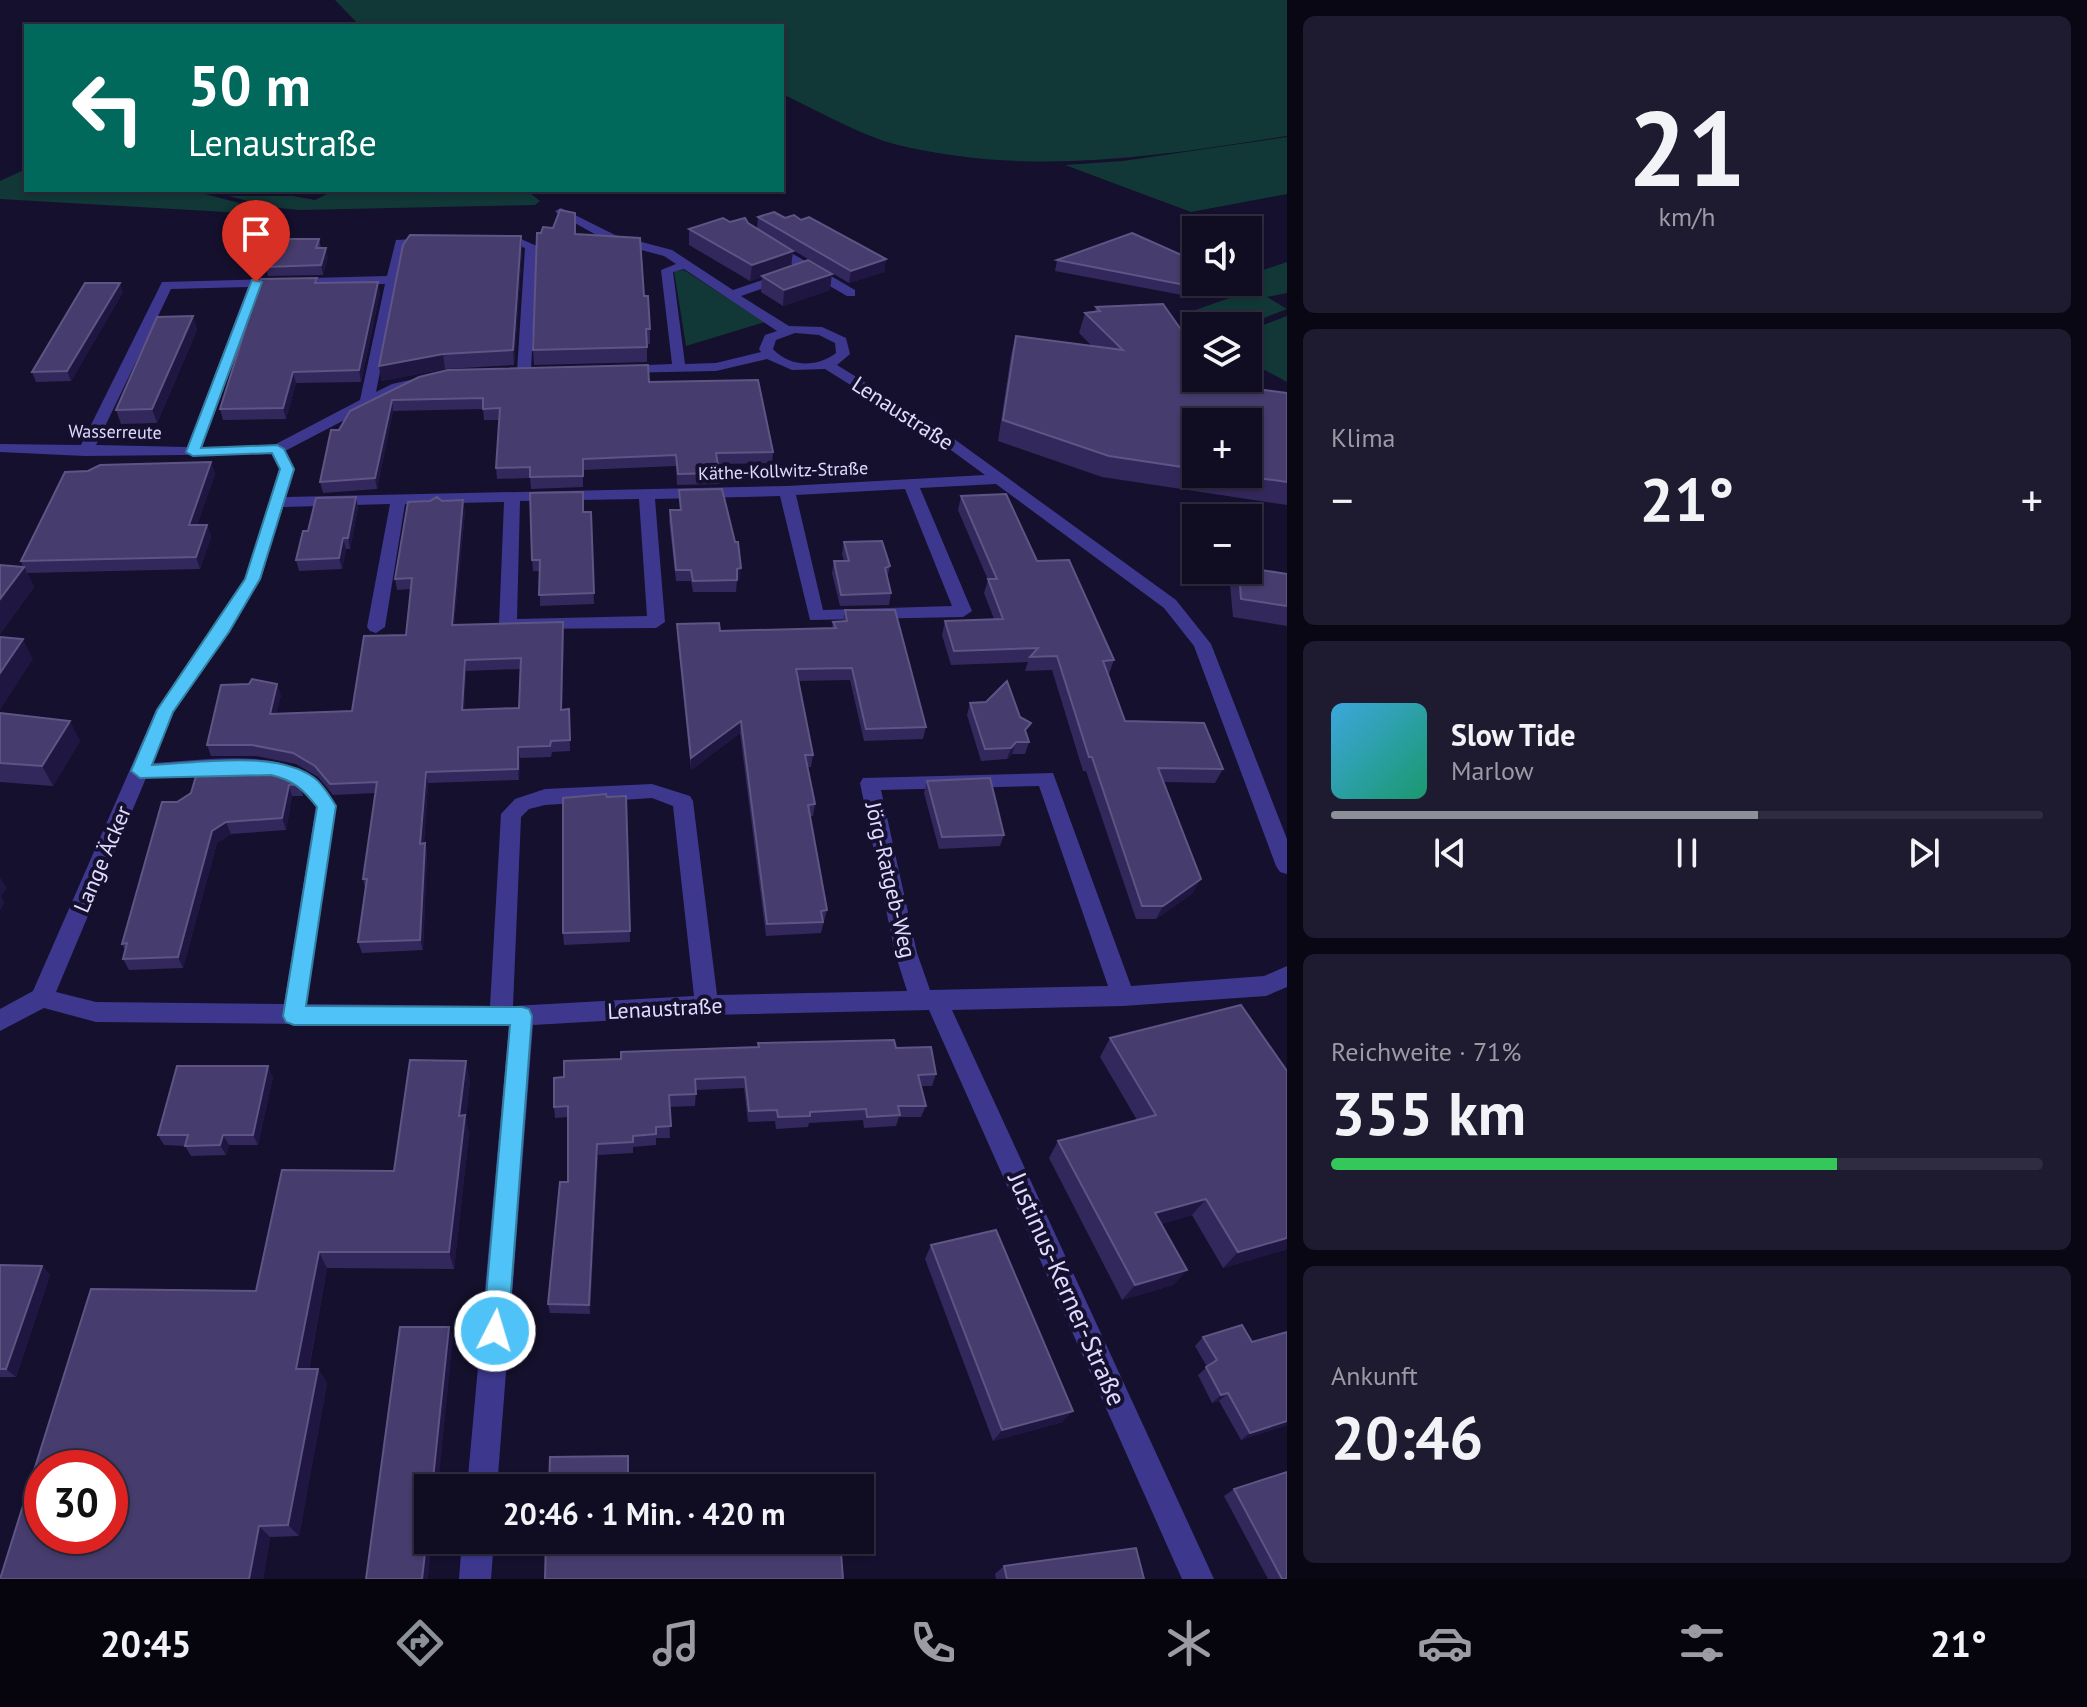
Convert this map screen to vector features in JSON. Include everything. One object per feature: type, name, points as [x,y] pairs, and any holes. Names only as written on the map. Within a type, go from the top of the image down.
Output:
[{"type":"street","points":[[561,211],[611,238],[668,253],[785,330],[770,338],[766,349],[769,354],[716,367],[601,370]]},
{"type":"street","points":[[753,234],[851,293]]},
{"type":"street","points":[[486,240],[514,240],[531,246],[524,371]]},
{"type":"street","points":[[367,403],[400,243],[443,242]]},
{"type":"street","points":[[679,369],[667,270],[688,264]]},
{"type":"street","points":[[734,294],[808,269]]},
{"type":"street","points":[[85,452],[166,285],[391,280]]},
{"type":"street","points":[[193,452],[256,282]]},
{"type":"street","name":"Lenaustraße","points":[[769,354],[791,365],[810,367],[828,365],[840,358],[844,350],[836,337],[813,329],[785,330]]},
{"type":"street","name":"Lenaustraße","points":[[828,365],[922,423],[1170,604],[1202,644],[1287,866]]},
{"type":"street","points":[[277,449],[397,387],[449,374]]},
{"type":"street","name":"Wasserreute","points":[[0,448],[85,452],[277,449]]},
{"type":"street","name":"Lange Äcker","points":[[42,998],[165,710],[223,628],[253,579],[287,469],[277,449]]},
{"type":"street","name":"Käthe-Kollwitz-Straße","points":[[278,502],[787,491],[1001,479]]},
{"type":"street","points":[[787,491],[816,616],[963,611],[911,486]]},
{"type":"street","points":[[512,497],[508,625],[656,622],[647,495]]},
{"type":"street","points":[[376,627],[398,501]]},
{"type":"street","points":[[140,771],[271,768],[293,773],[309,783],[326,806],[294,1016]]},
{"type":"street","name":"Jörg-Ratgeb-Weg","points":[[928,999],[906,953],[870,783],[1046,778],[1123,996]]},
{"type":"street","points":[[483,1474],[511,1016],[511,814],[522,804],[545,797],[652,791],[683,801],[707,1005]]},
{"type":"street","name":"Lenaustraße","points":[[42,998],[96,1012],[511,1016],[707,1005],[1123,996],[1266,986],[1287,976]]},
{"type":"street","points":[[0,1021],[42,998]]},
{"type":"street","name":"Justinus-Kerner-Straße","points":[[928,999],[1198,1579]]},
{"type":"street","points":[[475,1579],[477,1554]]},
{"type":"green space","points":[[335,0],[1287,0],[1287,136],[1188,151],[1090,160],[993,160],[944,154],[881,140],[784,95],[784,24],[358,24]]},
{"type":"green space","points":[[1287,137],[1287,194],[1191,212],[1065,165],[1123,161]]},
{"type":"green space","points":[[24,170],[24,192],[198,192],[265,210],[259,214],[0,199],[0,181]]},
{"type":"green space","points":[[331,192],[529,192],[540,201],[535,205],[299,210],[270,207],[229,196],[293,196],[315,200]]},
{"type":"green space","points":[[1287,262],[1287,293],[1267,297],[1287,309],[1262,318],[1262,312],[1190,312],[1235,296],[1265,296],[1262,294],[1262,270]]},
{"type":"green space","points":[[684,270],[765,322],[686,346],[674,271]]},
{"type":"green space","points":[[1287,316],[1287,382],[1262,369],[1262,326]]},
{"type":"building","points":[[560,210],[575,213],[575,234],[640,238],[644,296],[648,296],[650,329],[646,329],[647,347],[533,350],[537,233],[541,233],[543,227],[553,228]]},
{"type":"building","points":[[774,212],[785,218],[794,215],[801,220],[809,217],[886,259],[851,271],[758,217]]},
{"type":"building","points":[[723,218],[730,222],[745,218],[748,223],[793,251],[752,265],[689,229]]},
{"type":"building","points":[[1132,233],[1182,255],[1182,284],[1057,260]]},
{"type":"building","points":[[410,235],[521,236],[513,350],[443,354],[379,366],[403,245]]},
{"type":"building","points":[[283,239],[319,239],[316,248],[326,248],[321,265],[266,267],[274,243]]},
{"type":"building","points":[[808,260],[832,274],[784,290],[762,276]]},
{"type":"building","points":[[317,278],[315,283],[378,282],[359,370],[293,372],[283,408],[220,409],[261,279]]},
{"type":"building","points":[[85,283],[120,283],[67,371],[32,372]]},
{"type":"building","points":[[1163,304],[1182,331],[1182,392],[1262,390],[1287,393],[1287,482],[1262,478],[1262,408],[1182,408],[1182,467],[1109,456],[1003,420],[1016,336],[1123,350],[1085,313],[1100,311],[1096,307]]},
{"type":"building","points":[[193,316],[152,409],[116,410],[157,317]]},
{"type":"building","points":[[648,365],[649,382],[758,380],[773,452],[716,453],[719,473],[678,474],[676,455],[583,459],[583,476],[530,477],[530,467],[496,468],[500,408],[483,409],[483,398],[392,400],[375,478],[320,482],[331,430],[339,430],[350,411],[419,377],[448,370]]},
{"type":"building","points":[[211,462],[189,525],[207,525],[196,557],[21,561],[65,472],[88,471],[100,465]]},
{"type":"building","points":[[722,489],[735,542],[738,542],[741,568],[737,569],[737,580],[693,581],[691,570],[676,570],[670,510],[681,510],[679,490]]},
{"type":"building","points":[[583,492],[583,512],[591,512],[594,593],[539,595],[540,560],[532,560],[530,493]]},
{"type":"building","points":[[1006,494],[1037,561],[1069,560],[1114,660],[1103,661],[1125,721],[1204,723],[1223,769],[1158,768],[1201,879],[1163,906],[1142,906],[1057,656],[1030,657],[1038,648],[954,651],[945,621],[1003,619],[988,579],[997,579],[961,496]]},
{"type":"building","points":[[356,497],[348,538],[343,538],[339,558],[296,560],[303,531],[308,531],[316,498]]},
{"type":"building","points":[[437,497],[442,501],[463,500],[452,625],[563,622],[561,710],[569,709],[570,740],[551,741],[550,746],[518,747],[518,769],[426,772],[420,844],[425,843],[420,940],[358,942],[367,879],[363,879],[377,782],[330,784],[315,766],[293,753],[252,745],[207,745],[221,685],[249,684],[252,679],[277,684],[270,714],[352,711],[364,636],[406,635],[412,578],[395,579],[408,502],[430,501]],"holes":[[[521,658],[519,708],[462,710],[465,660]]]},
{"type":"building","points":[[882,541],[890,566],[885,568],[891,593],[841,595],[834,561],[849,561],[844,542]]},
{"type":"building","points":[[0,565],[24,567],[0,599]]},
{"type":"building","points":[[1262,570],[1287,574],[1287,606],[1241,599],[1240,584],[1262,584]]},
{"type":"building","points":[[845,610],[895,610],[926,727],[866,729],[852,668],[796,669],[813,755],[805,755],[815,804],[808,805],[827,910],[821,911],[823,922],[767,924],[741,721],[691,758],[677,624],[719,623],[720,631],[836,628],[833,622],[847,621]]},
{"type":"building","points":[[0,637],[23,639],[0,673]]},
{"type":"building","points":[[1007,681],[1020,717],[1031,723],[1025,730],[1029,742],[1016,742],[1011,748],[985,749],[970,703],[986,702]]},
{"type":"building","points":[[0,713],[70,721],[42,766],[0,763]]},
{"type":"building","points":[[199,766],[260,767],[283,773],[300,784],[289,785],[282,818],[226,822],[212,831],[178,957],[123,959],[127,943],[122,944],[162,802],[177,802],[191,793]]},
{"type":"building","points":[[990,778],[1004,835],[942,837],[927,781]]},
{"type":"building","points":[[606,794],[607,797],[626,796],[630,931],[563,933],[563,798]]},
{"type":"building","points":[[1241,1005],[1287,1071],[1287,1238],[1238,1252],[1206,1199],[1155,1213],[1187,1270],[1135,1285],[1058,1141],[1156,1115],[1110,1038]]},
{"type":"building","points":[[894,1040],[896,1048],[931,1047],[936,1074],[918,1075],[926,1106],[898,1106],[900,1115],[867,1117],[866,1109],[778,1117],[777,1110],[749,1111],[745,1077],[695,1079],[696,1094],[669,1095],[671,1126],[656,1127],[656,1134],[633,1136],[633,1142],[597,1144],[589,1305],[548,1304],[560,1182],[568,1182],[568,1106],[554,1107],[554,1078],[564,1077],[564,1061],[621,1059],[621,1052],[759,1047],[758,1043]]},
{"type":"building","points":[[410,1060],[466,1061],[459,1116],[465,1115],[449,1252],[319,1252],[296,1369],[318,1369],[288,1525],[259,1526],[249,1579],[0,1579],[24,1503],[24,1554],[128,1554],[128,1450],[40,1450],[91,1289],[256,1291],[282,1170],[394,1171]]},
{"type":"building","points":[[177,1066],[268,1066],[253,1135],[223,1135],[220,1145],[185,1146],[188,1135],[158,1135]]},
{"type":"building","points":[[996,1230],[1073,1411],[1002,1430],[931,1245]]},
{"type":"building","points":[[0,1265],[42,1266],[6,1369],[0,1369]]},
{"type":"building","points":[[1242,1325],[1252,1342],[1287,1332],[1287,1421],[1250,1433],[1228,1393],[1221,1395],[1206,1367],[1217,1360],[1203,1337]]},
{"type":"building","points":[[400,1327],[449,1327],[433,1474],[414,1474],[414,1554],[425,1554],[422,1579],[366,1579]]},
{"type":"building","points":[[628,1456],[628,1474],[549,1474],[550,1457]]},
{"type":"building","points":[[1287,1472],[1287,1579],[1282,1579],[1234,1489]]},
{"type":"building","points":[[1136,1548],[1144,1579],[1007,1579],[1004,1566]]},
{"type":"building","points":[[546,1554],[841,1554],[843,1579],[545,1579]]},
{"type":"route","points":[[256,282],[193,452],[277,449],[287,469],[253,579],[223,628],[165,710],[140,771],[271,768],[293,773],[309,783],[326,806],[294,1016],[522,1016],[495,1331]]}]
